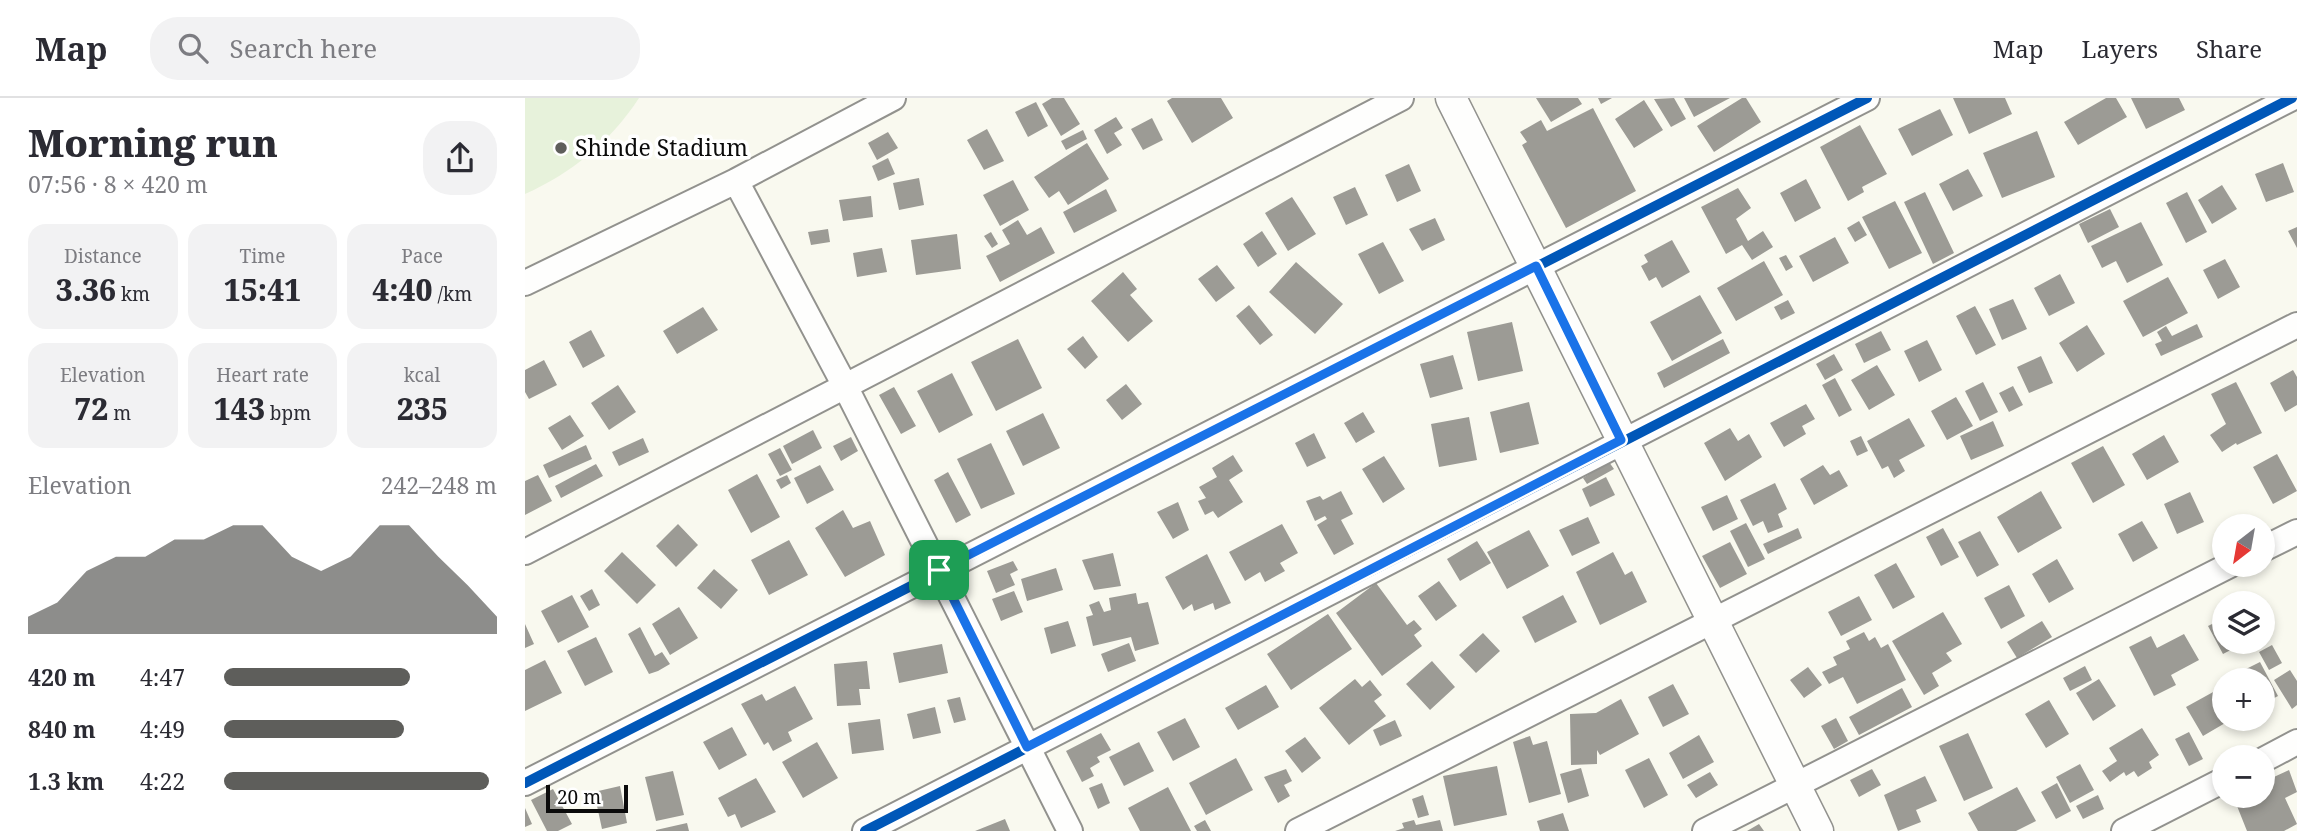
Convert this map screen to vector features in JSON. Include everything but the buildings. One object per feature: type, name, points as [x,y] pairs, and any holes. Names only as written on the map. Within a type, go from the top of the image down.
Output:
[{"type":"street","points":[[525,282],[736,181],[893,98]]},
{"type":"street","points":[[525,552],[1401,98]]},
{"type":"street","points":[[1451,98],[1818,831]]},
{"type":"street","points":[[525,783],[1867,98]]},
{"type":"street","points":[[865,831],[1621,440],[2292,98]]},
{"type":"street","points":[[736,181],[845,386],[1070,831]]},
{"type":"street","points":[[1298,831],[2297,325]]},
{"type":"street","points":[[2275,543],[2297,532]]},
{"type":"street","points":[[1705,831],[2212,574]]},
{"type":"street","points":[[2275,754],[2297,742]]},
{"type":"street","points":[[2124,831],[2212,786]]},
{"type":"green space","name":"Shinde Stadium","points":[[525,98],[639,98],[616,128],[589,154],[559,176],[525,194]]},
{"type":"cycle path","points":[[525,783],[1867,98]]},
{"type":"cycle path","points":[[865,831],[2292,98]]},
{"type":"place","name":"Shinde Stadium","points":[[561,148]]},
{"type":"route","points":[[1536,266],[1621,440],[1027,747],[939,570],[1536,266]]}]
